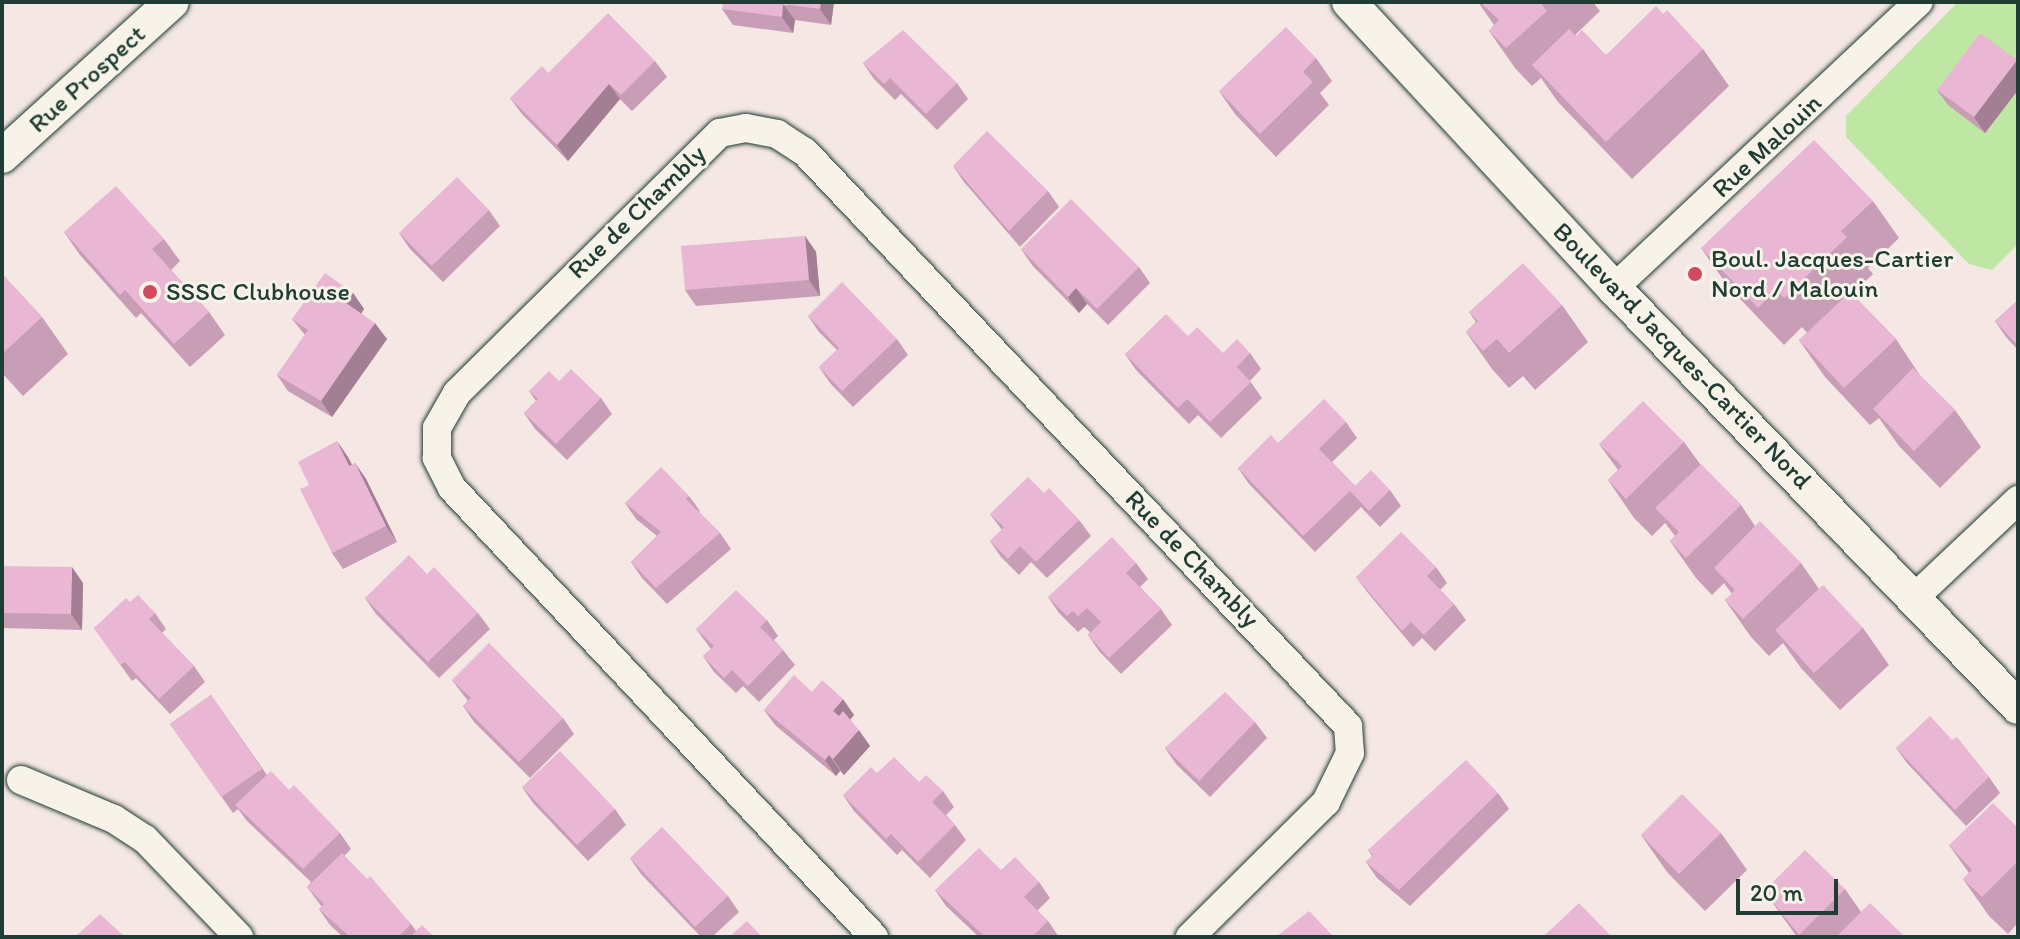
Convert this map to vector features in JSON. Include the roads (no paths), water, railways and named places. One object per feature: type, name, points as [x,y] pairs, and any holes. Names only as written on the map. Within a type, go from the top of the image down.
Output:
[{"type":"street","name":"Rue Prospect","points":[[2,156],[172,2]]},
{"type":"street","name":"Boulevard Jacques-Cartier Nord","points":[[1349,2],[1614,288],[2018,707]]},
{"type":"street","name":"Rue Malouin","points":[[1614,288],[1919,2]]},
{"type":"street","name":"Rue de Chambly","points":[[874,937],[452,488],[437,458],[437,428],[457,393],[720,133],[746,128],[777,134],[805,152],[1348,726],[1350,753],[1326,802],[1190,937]]},
{"type":"street","points":[[1914,598],[2018,500]]},
{"type":"street","points":[[21,780],[114,819],[145,839],[239,937]]},
{"type":"place","name":"Boul. Jacques-Cartier Nord / Malouin","points":[[1695,274]]},
{"type":"place","name":"SSSC Clubhouse","points":[[150,292]]}]
